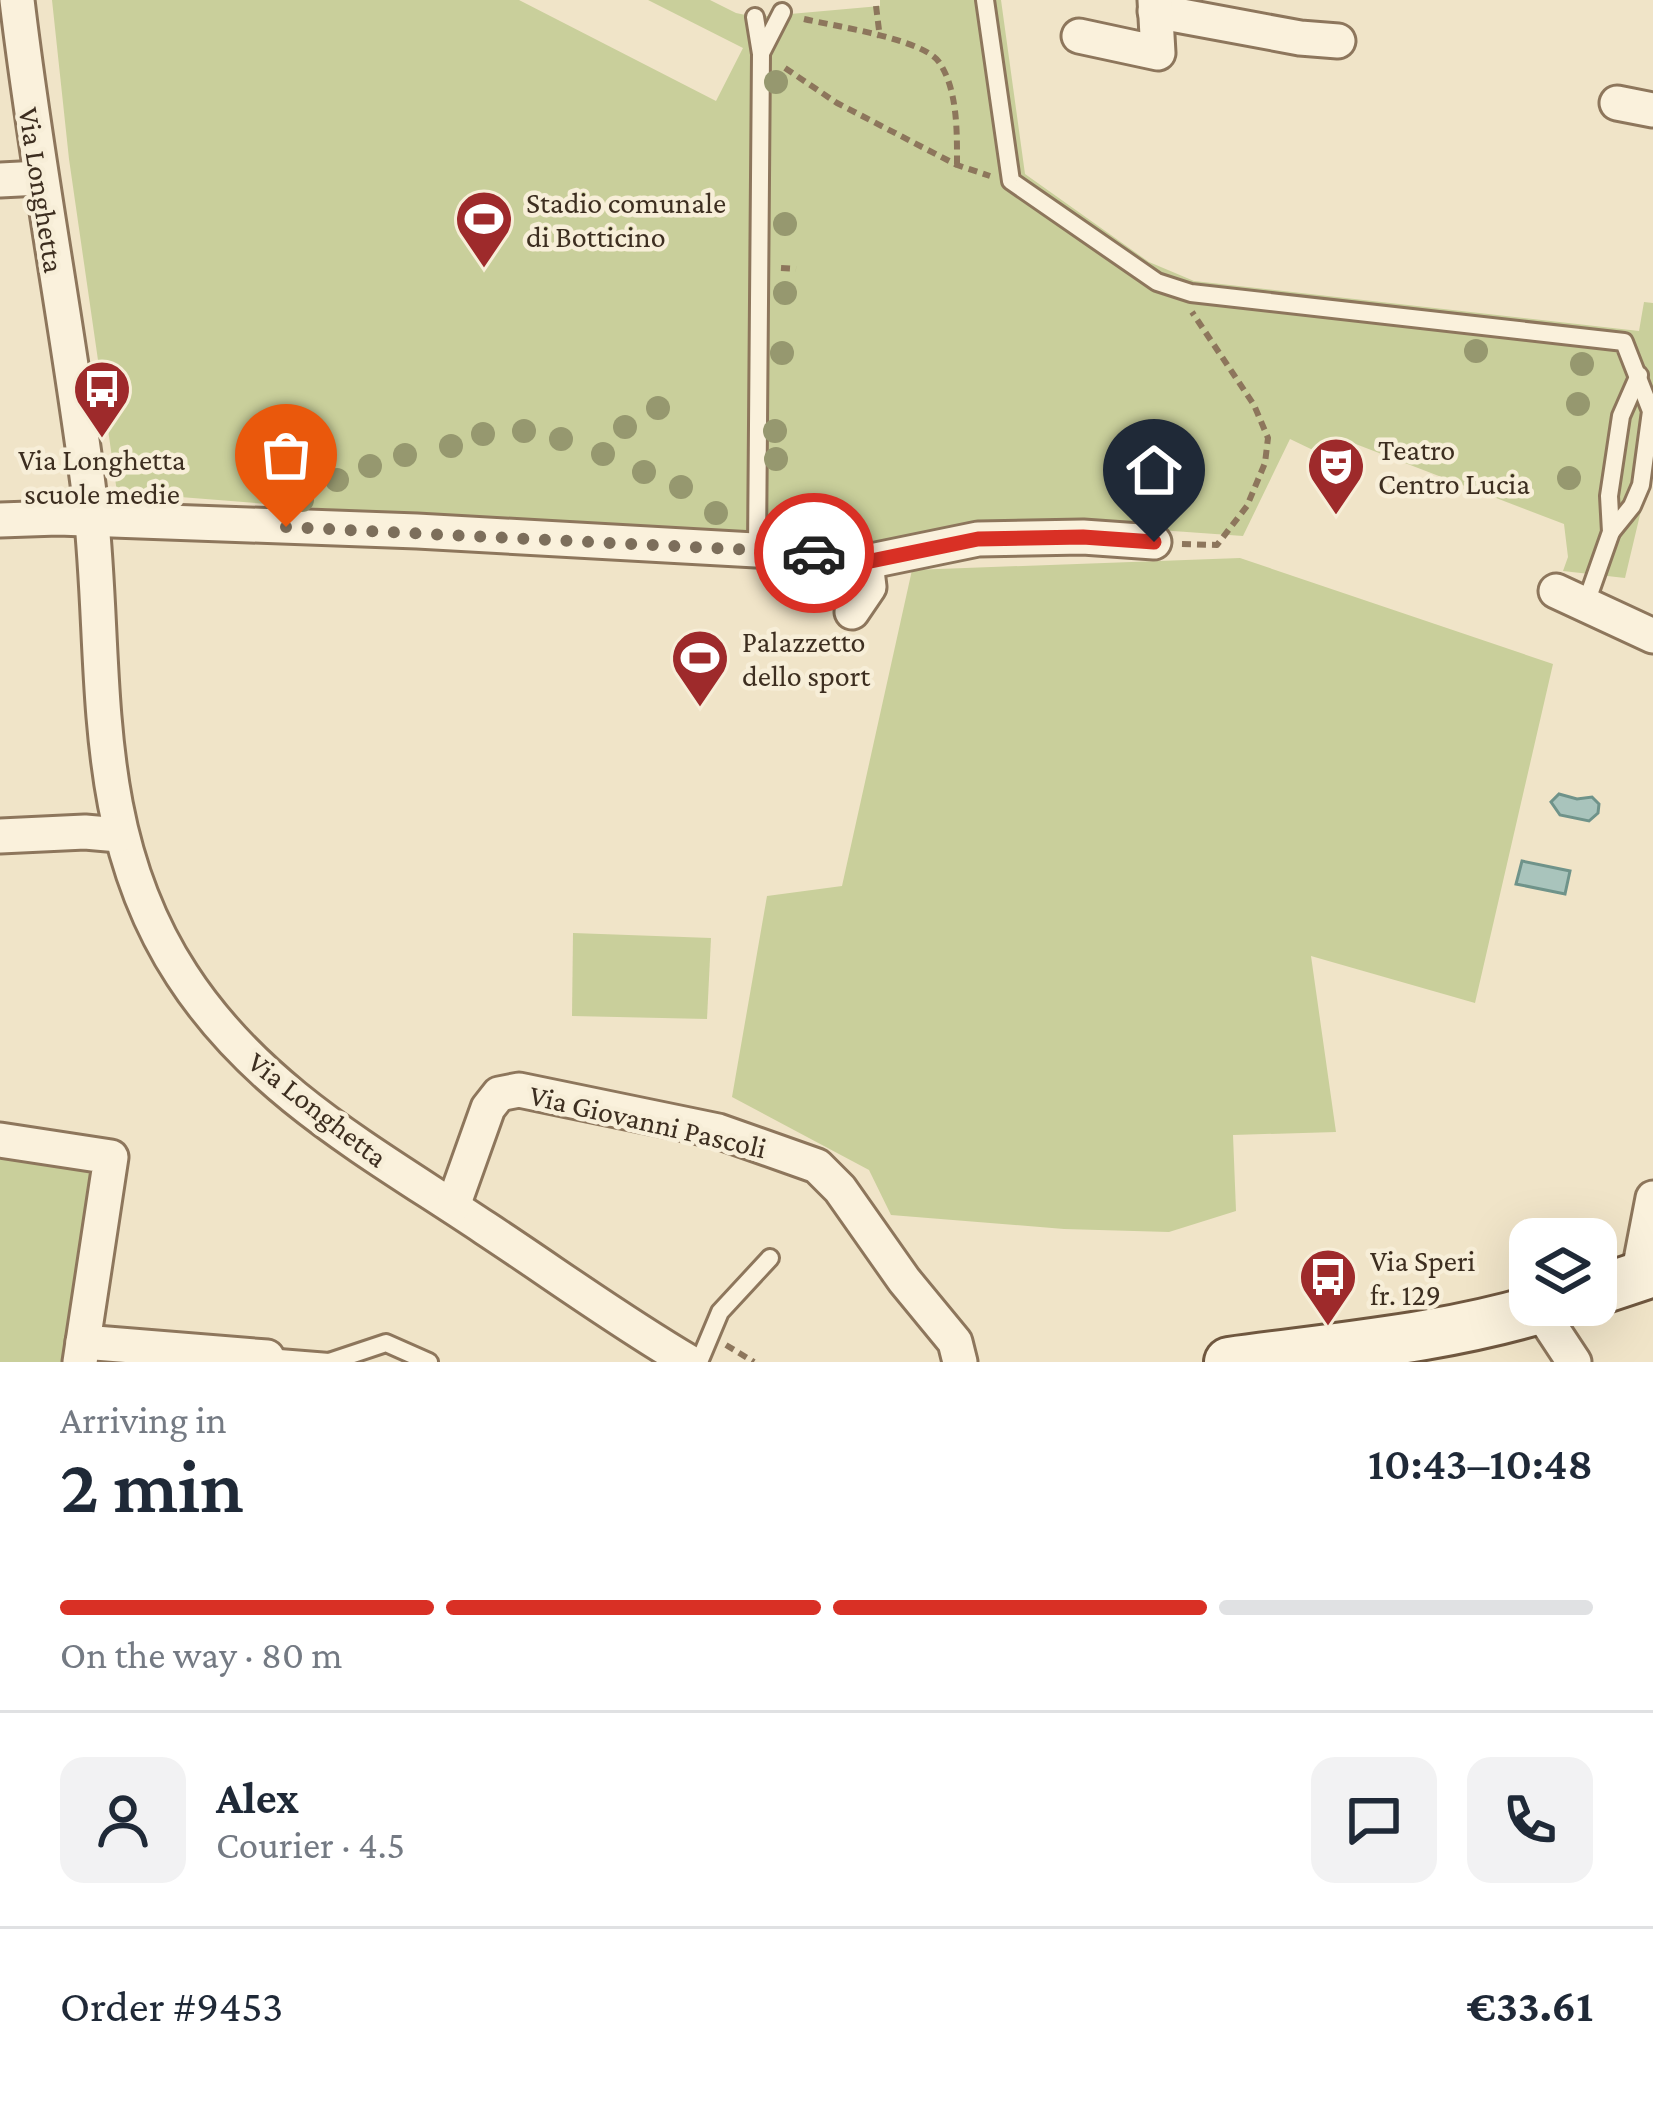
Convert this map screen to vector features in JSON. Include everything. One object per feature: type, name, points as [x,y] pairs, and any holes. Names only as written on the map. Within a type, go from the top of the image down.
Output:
[{"type":"street","name":"Via Longhetta","points":[[17,0],[92,521],[108,763],[119,835],[153,926],[183,977],[260,1072],[330,1126],[687,1362]]},
{"type":"street","points":[[1079,36],[1159,53],[1155,5],[1300,38],[1338,41]]},
{"type":"street","points":[[1618,104],[1653,110]]},
{"type":"street","points":[[0,180],[40,178]]},
{"type":"street","points":[[0,520],[417,531],[843,555],[866,562],[978,539],[1083,537],[1154,542]]},
{"type":"street","points":[[852,612],[869,587],[866,562]]},
{"type":"street","points":[[1571,597],[1653,636]]},
{"type":"street","points":[[0,836],[119,835]]},
{"type":"street","name":"Via Giovanni Pascoli","points":[[453,1206],[488,1108],[500,1094],[519,1090],[718,1131],[818,1166],[955,1342],[960,1362]]},
{"type":"street","points":[[0,1140],[111,1157],[82,1352],[267,1357]]},
{"type":"street","points":[[1629,1280],[1653,1198]]},
{"type":"street","points":[[1229,1362],[1426,1335],[1509,1316]]},
{"type":"street","points":[[1556,1326],[1574,1362]]},
{"type":"lane","points":[[985,0],[1011,181],[1157,282],[1192,293],[1624,342],[1651,411],[1641,485],[1571,597]]},
{"type":"lane","points":[[760,54],[772,15]]},
{"type":"lane","points":[[757,550],[760,54],[772,15]]},
{"type":"lane","points":[[1611,532],[1609,496],[1622,416],[1639,375]]},
{"type":"lane","points":[[698,1362],[720,1312],[770,1258]]},
{"type":"lane","points":[[267,1357],[328,1362],[386,1343],[429,1362]]},
{"type":"path","points":[[876,6],[880,38]]},
{"type":"path","points":[[772,15],[908,44],[937,58],[951,88],[957,165]]},
{"type":"path","points":[[760,54],[837,103],[957,165],[1011,181]]},
{"type":"path","points":[[1154,542],[1217,545],[1239,520],[1265,463],[1268,438],[1254,405],[1193,318],[1192,293]]},
{"type":"path","points":[[715,1339],[754,1362]]},
{"type":"green space","points":[[52,0],[519,0],[716,101],[743,48],[648,0],[710,0],[755,17],[880,6],[880,0],[1001,0],[1025,174],[1149,262],[1194,281],[1639,331],[1644,302],[1653,303],[1653,460],[1625,578],[1563,571],[1568,557],[1564,524],[1353,443],[1340,463],[1290,439],[1243,536],[1145,529],[868,552],[117,492],[69,159]]},
{"type":"green space","points":[[1240,558],[1553,664],[1475,1003],[1311,956],[1336,1132],[1233,1135],[1236,1211],[1169,1232],[891,1215],[869,1170],[732,1097],[767,896],[842,886],[912,570]]},
{"type":"green space","points":[[573,933],[711,938],[707,1019],[572,1016]]},
{"type":"green space","points":[[0,1147],[102,1163],[72,1362],[0,1362]]},
{"type":"water","points":[[1559,794],[1592,797],[1599,804],[1598,813],[1589,821],[1560,815],[1551,802]]},
{"type":"water","points":[[1522,861],[1570,871],[1565,894],[1516,884]]},
{"type":"way so far","points":[[286,527],[814,553]]},
{"type":"place","name":"Stadio comunale di Botticino","points":[[484,270]]},
{"type":"place","name":"Via Longhetta scuole medie","points":[[102,440]]},
{"type":"place","name":"Teatro Centro Lucia","points":[[1336,517]]},
{"type":"place","name":"Palazzetto dello sport","points":[[700,709]]},
{"type":"place","name":"Via Speri fr. 129","points":[[1328,1328]]},
{"type":"route","points":[[814,553],[866,562],[978,539],[1083,537],[1154,542]]}]
